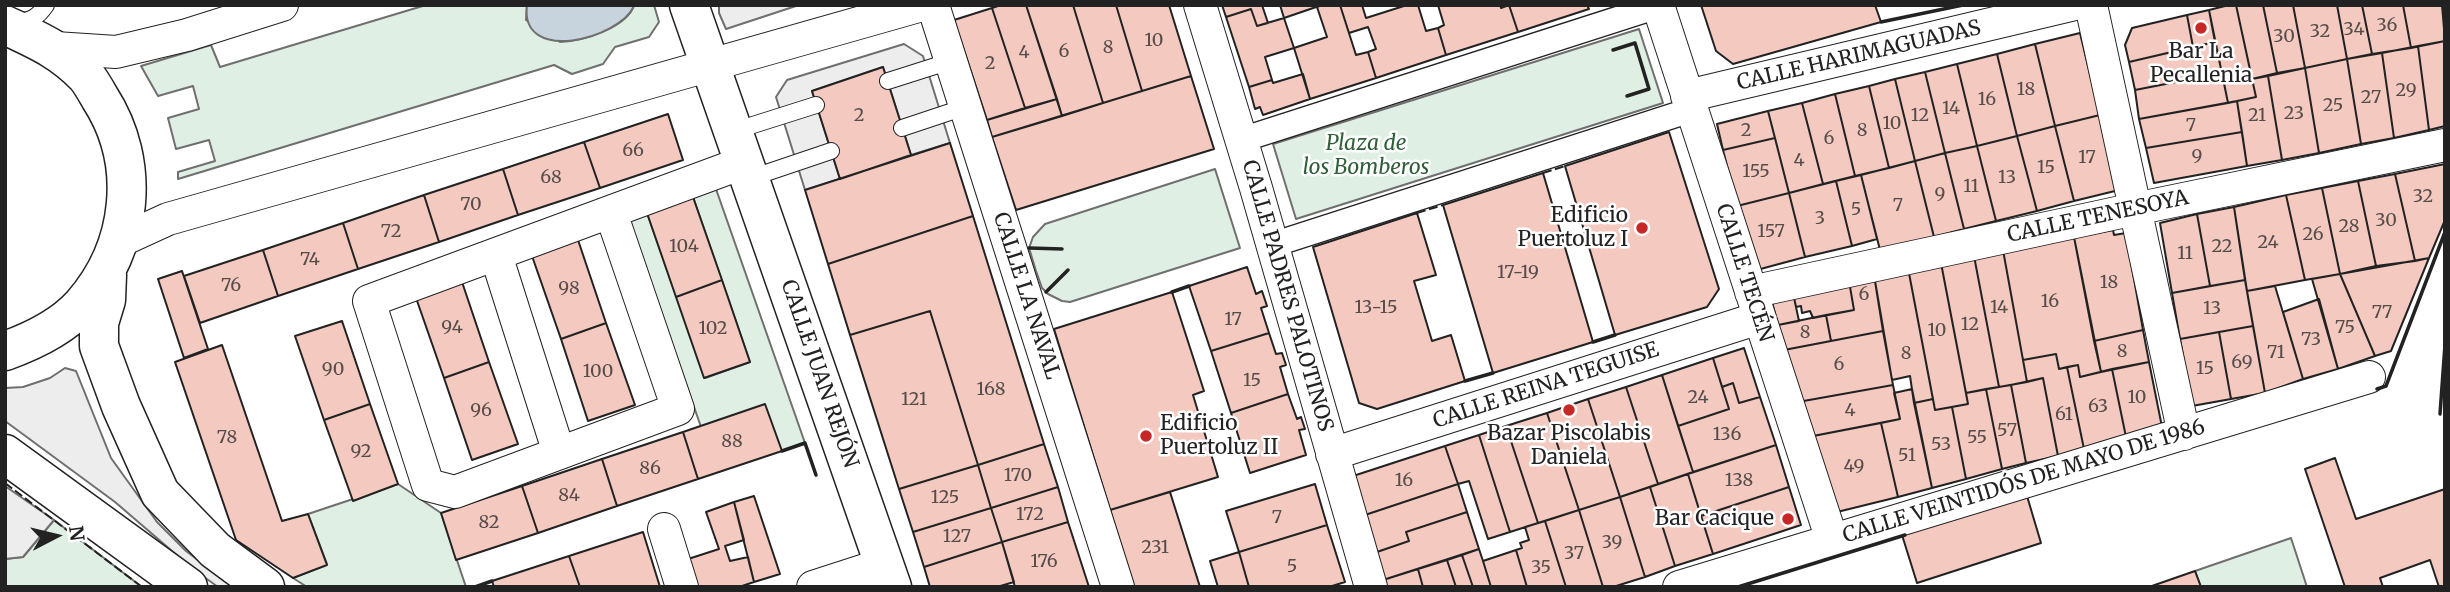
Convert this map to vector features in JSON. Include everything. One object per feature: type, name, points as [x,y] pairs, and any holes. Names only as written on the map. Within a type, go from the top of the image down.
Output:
[{"type":"street","points":[[55,48],[116,52],[187,35],[282,5]]},
{"type":"street","name":"CALLE JUAN REJÓN","points":[[689,5],[888,575]]},
{"type":"street","points":[[5,351],[46,334],[81,306],[113,256],[168,219],[922,5]]},
{"type":"street","name":"CALLE LA NAVAL","points":[[933,5],[1118,587]]},
{"type":"street","name":"CALLE PADRES PALOTINOS","points":[[1200,5],[1371,587]]},
{"type":"street","name":"CALLE HARIMAGUADAS","points":[[1689,103],[2071,5]]},
{"type":"street","points":[[2091,5],[2185,434]]},
{"type":"street","points":[[1241,140],[1658,6]]},
{"type":"street","name":"CALLE TECÉN","points":[[1658,6],[1835,548]]},
{"type":"street","points":[[5,24],[55,48],[87,77],[111,114],[125,155],[128,198],[99,323],[99,346],[121,406],[160,493],[215,550],[265,587]]},
{"type":"street","points":[[1272,245],[1689,103]]},
{"type":"street","name":"CALLE TENESOYA","points":[[1755,305],[2135,209],[2445,145]]},
{"type":"street","points":[[611,213],[678,409],[455,492],[428,485],[369,302],[611,213],[743,157]]},
{"type":"street","points":[[496,255],[559,453]]},
{"type":"street","name":"CALLE REINA TEGUISE","points":[[1332,454],[1755,305]]},
{"type":"street","name":"CALLE VEINTIDÓS DE MAYO DE 1986","points":[[1679,587],[1835,548],[2369,377]]},
{"type":"street","points":[[5,454],[188,587]]},
{"type":"street","points":[[664,529],[682,587]]},
{"type":"street","points":[[813,587],[888,575]]},
{"type":"lane","points":[[5,24],[29,21],[39,15],[46,5]]},
{"type":"lane","points":[[888,81],[951,61]]},
{"type":"lane","points":[[743,157],[816,105]]},
{"type":"lane","points":[[902,128],[965,107]]},
{"type":"lane","points":[[743,157],[831,151]]},
{"type":"green space","points":[[426,5],[527,5],[526,20],[560,42],[591,36],[613,27],[630,13],[634,5],[654,5],[659,22],[649,37],[615,47],[603,64],[572,74],[554,65],[178,179],[178,172],[215,161],[209,140],[176,149],[168,118],[199,109],[193,86],[158,96],[141,66],[211,45],[220,67]]},
{"type":"green space","name":"Plaza de los Bomberos","points":[[1639,29],[1663,103],[1296,219],[1273,144]]},
{"type":"green space","points":[[1215,169],[1240,248],[1070,302],[1048,294],[1042,288],[1029,248],[1033,237],[1045,224]]},
{"type":"green space","points":[[716,189],[805,443],[782,451],[701,427],[629,219],[647,213],[705,378],[750,362],[693,197]]},
{"type":"green space","points":[[398,484],[441,513],[466,587],[307,587],[293,578],[327,564],[308,514]]},
{"type":"green space","points":[[54,520],[142,587],[5,587],[5,559],[23,557]]},
{"type":"green space","points":[[2291,538],[2307,587],[2201,587],[2195,571]]},
{"type":"shaded area","points":[[527,5],[634,6],[625,18],[592,36],[554,40],[538,35],[529,24]]},
{"type":"shaded area","points":[[719,5],[799,5],[726,29],[719,13]]},
{"type":"shaded area","points":[[904,44],[923,56],[950,143],[911,155],[883,67],[812,91],[840,179],[805,190],[776,97],[787,80]]},
{"type":"shaded area","points":[[65,368],[76,371],[111,458],[157,522],[186,551],[234,587],[218,587],[193,569],[115,502],[5,421],[5,388],[23,387],[50,378]]},
{"type":"shaded area","points":[[5,486],[54,520],[23,557],[5,559]]},
{"type":"building","points":[[1001,5],[1026,5],[1057,99],[1025,108],[992,8]]},
{"type":"building","points":[[1026,5],[1073,5],[1103,103],[1062,116]]},
{"type":"building","points":[[1073,5],[1116,5],[1142,91],[1103,103]]},
{"type":"building","points":[[1116,5],[1169,5],[1191,76],[1142,91]]},
{"type":"building","points":[[1222,5],[1262,5],[1268,23],[1257,26],[1251,9],[1226,17]]},
{"type":"building","points":[[1280,5],[1322,5],[1284,18]]},
{"type":"building","points":[[1340,5],[1356,55],[1368,52],[1376,78],[1310,99],[1294,48],[1327,37],[1317,7]]},
{"type":"building","points":[[1340,5],[1362,5],[1366,18],[1407,5],[1418,5],[1426,31],[1438,28],[1446,55],[1376,78],[1368,52],[1376,49],[1368,27],[1349,33]]},
{"type":"building","points":[[1438,5],[1500,5],[1501,8],[1509,5],[1518,32],[1446,55],[1438,28],[1444,25]]},
{"type":"building","points":[[1509,5],[1587,5],[1589,9],[1518,32]]},
{"type":"building","points":[[1701,5],[1875,5],[1881,22],[1733,64],[1716,51]]},
{"type":"building","points":[[2236,5],[2256,97],[2228,103],[2209,10]]},
{"type":"building","points":[[2236,5],[2263,5],[2277,73],[2252,79]]},
{"type":"building","points":[[2263,5],[2293,5],[2305,68],[2277,73]]},
{"type":"building","points":[[2293,5],[2337,5],[2347,59],[2305,68]]},
{"type":"building","points":[[2337,5],[2362,5],[2372,54],[2347,59]]},
{"type":"building","points":[[2362,5],[2403,5],[2411,48],[2372,54]]},
{"type":"building","points":[[2403,5],[2442,5],[2445,41],[2411,48]]},
{"type":"building","points":[[992,8],[1025,108],[987,120],[954,20]]},
{"type":"building","points":[[1251,9],[1257,26],[1284,18],[1294,48],[1265,57],[1272,80],[1249,87],[1226,17]]},
{"type":"building","name":"Bar La Pecallenia","points":[[2209,10],[2215,42],[2193,47],[2187,15]]},
{"type":"building","points":[[2187,15],[2193,47],[2129,62],[2125,45],[2132,28]]},
{"type":"building","points":[[2080,33],[2100,115],[2055,126],[2035,44]]},
{"type":"building","points":[[2445,41],[2445,126],[2429,130],[2418,46]]},
{"type":"building","points":[[2215,42],[2222,73],[2135,90],[2129,62]]},
{"type":"building","points":[[2035,44],[2055,126],[2017,136],[1997,54]]},
{"type":"building","points":[[2418,46],[2429,130],[2394,138],[2382,53]]},
{"type":"building","points":[[2382,53],[2394,138],[2361,144],[2347,59]]},
{"type":"building","points":[[1997,54],[2017,136],[1977,146],[1957,64]]},
{"type":"building","points":[[2347,59],[2361,144],[2319,153],[2305,68]]},
{"type":"building","points":[[1957,64],[1977,146],[1945,153],[1925,72]]},
{"type":"building","points":[[883,67],[911,155],[840,179],[812,91]]},
{"type":"building","points":[[2305,68],[2319,153],[2282,160],[2268,76]]},
{"type":"building","points":[[1925,72],[1945,153],[1915,161],[1895,79]]},
{"type":"building","points":[[2222,73],[2228,103],[2139,119],[2135,90]]},
{"type":"building","points":[[1303,74],[1310,99],[1263,115],[1260,107],[1255,109],[1249,87]]},
{"type":"building","points":[[1191,76],[1214,149],[1016,210],[992,137]]},
{"type":"building","points":[[2268,76],[2282,160],[2247,166],[2237,101],[2256,97],[2252,79]]},
{"type":"building","points":[[1895,79],[1915,161],[1889,168],[1869,86]]},
{"type":"building","points":[[1869,86],[1889,168],[1855,176],[1835,94]]},
{"type":"building","points":[[1835,94],[1855,176],[1823,184],[1802,103]]},
{"type":"building","points":[[1057,99],[1062,116],[992,137],[987,120]]},
{"type":"building","points":[[2237,101],[2242,132],[2146,148],[2139,119]]},
{"type":"building","points":[[1802,103],[1823,184],[1789,193],[1768,111]]},
{"type":"building","points":[[1768,111],[1775,138],[1723,150],[1717,124]]},
{"type":"building","points":[[668,114],[683,160],[600,188],[584,142]]},
{"type":"building","points":[[2100,115],[2119,190],[2074,201],[2055,126]]},
{"type":"building","points":[[2055,126],[2074,201],[2037,211],[2017,136]]},
{"type":"building","name":"Edificio Puertoluz I","points":[[1669,132],[1719,289],[1707,307],[1615,335],[1565,166]]},
{"type":"building","points":[[2242,132],[2247,166],[2154,183],[2146,148]]},
{"type":"building","points":[[2017,136],[2037,211],[1996,221],[1977,146]]},
{"type":"building","points":[[1775,138],[1789,193],[1737,206],[1723,150]]},
{"type":"building","points":[[584,142],[600,188],[518,215],[503,169]]},
{"type":"building","points":[[950,143],[973,216],[828,264],[805,190]]},
{"type":"building","points":[[1977,146],[1996,221],[1964,229],[1945,153]]},
{"type":"building","points":[[1945,153],[1964,229],[1934,237],[1915,161]]},
{"type":"building","points":[[1915,161],[1934,237],[1880,250],[1861,175]]},
{"type":"building","points":[[2445,164],[2445,220],[2429,258],[2415,261],[2395,174]]},
{"type":"building","points":[[503,169],[518,215],[439,242],[424,195]]},
{"type":"building","name":"Edificio Puertoluz I","points":[[1543,173],[1593,342],[1493,373],[1443,205]]},
{"type":"building","points":[[2395,174],[2415,261],[2376,266],[2358,181]]},
{"type":"building","points":[[1861,175],[1877,239],[1852,246],[1836,181]]},
{"type":"building","points":[[1836,181],[1852,246],[1805,257],[1789,193]]},
{"type":"building","points":[[2358,181],[2376,266],[2340,274],[2322,188]]},
{"type":"building","points":[[2322,188],[2340,274],[2305,280],[2286,195]]},
{"type":"building","points":[[1789,193],[1805,257],[1753,271],[1737,206]]},
{"type":"building","points":[[424,195],[439,242],[358,269],[343,223]]},
{"type":"building","points":[[2286,195],[2305,280],[2247,291],[2234,207]]},
{"type":"building","points":[[693,197],[722,280],[676,297],[647,213]]},
{"type":"building","points":[[2234,207],[2245,280],[2210,286],[2197,214]]},
{"type":"building","points":[[1417,213],[1436,275],[1414,281],[1432,341],[1451,335],[1465,381],[1377,409],[1359,403],[1313,247]]},
{"type":"building","points":[[2197,214],[2210,286],[2172,293],[2160,223]]},
{"type":"building","points":[[973,216],[1044,444],[978,465],[930,311],[850,335],[828,264]]},
{"type":"building","points":[[343,223],[358,269],[278,296],[263,250]]},
{"type":"building","points":[[2113,230],[2114,235],[2126,233],[2143,330],[2094,341],[2074,237]]},
{"type":"building","points":[[2074,237],[2101,372],[2080,377],[2078,365],[2059,369],[2056,354],[2023,360],[2003,250]]},
{"type":"building","points":[[578,240],[606,323],[561,339],[532,256]]},
{"type":"building","points":[[263,250],[278,296],[200,323],[184,276]]},
{"type":"building","points":[[2003,250],[2027,382],[1999,387],[1974,256]]},
{"type":"building","points":[[1974,256],[1999,387],[1966,393],[1941,263]]},
{"type":"building","points":[[2429,258],[2391,351],[2375,356],[2340,274]]},
{"type":"building","points":[[1941,263],[1968,404],[1935,410],[1908,268]]},
{"type":"building","points":[[1247,267],[1256,294],[1262,291],[1267,306],[1261,308],[1269,333],[1211,351],[1189,286]]},
{"type":"building","points":[[1908,268],[1933,399],[1914,403],[1910,376],[1892,380],[1874,275]]},
{"type":"building","points":[[182,271],[208,349],[184,358],[158,279]]},
{"type":"building","points":[[2340,274],[2375,356],[2338,369],[2312,279]]},
{"type":"building","points":[[1874,275],[1883,331],[1831,341],[1826,315],[1854,310],[1849,281]]},
{"type":"building","points":[[461,279],[489,362],[444,378],[415,295]]},
{"type":"building","points":[[722,280],[750,362],[704,378],[676,297]]},
{"type":"building","points":[[2245,280],[2253,326],[2180,339],[2172,293]]},
{"type":"building","points":[[1849,281],[1854,310],[1813,318],[1810,311],[1802,313],[1801,306],[1796,307],[1793,293]]},
{"type":"building","points":[[2275,286],[2303,379],[2265,393],[2247,291]]},
{"type":"building","name":"Edificio Puertoluz II","points":[[1172,292],[1204,391],[1193,395],[1218,477],[1110,510],[1054,329]]},
{"type":"building","points":[[1793,293],[1799,321],[1778,325],[1771,298]]},
{"type":"building","points":[[2319,299],[2338,369],[2303,379],[2283,312]]},
{"type":"building","points":[[930,311],[978,465],[899,489],[850,335]]},
{"type":"building","points":[[1826,315],[1831,341],[1784,350],[1778,325]]},
{"type":"building","points":[[342,321],[370,404],[324,420],[295,336]]},
{"type":"building","points":[[606,323],[635,405],[588,421],[561,339]]},
{"type":"building","points":[[2253,326],[2265,393],[2231,399],[2219,332]]},
{"type":"building","points":[[2143,330],[2149,362],[2101,372],[2094,341]]},
{"type":"building","points":[[1883,331],[1893,385],[1798,402],[1784,350]]},
{"type":"building","points":[[2219,332],[2231,399],[2192,406],[2180,339]]},
{"type":"building","points":[[1269,333],[1276,354],[1282,353],[1286,365],[1280,367],[1288,394],[1231,413],[1211,351]]},
{"type":"building","points":[[222,345],[282,521],[308,514],[327,565],[293,578],[236,540],[175,362]]},
{"type":"building","points":[[1744,348],[1760,397],[1739,403],[1733,383],[1722,387],[1713,358]]},
{"type":"building","points":[[2056,354],[2059,369],[2067,367],[2084,449],[2058,456],[2043,378],[2027,382],[2023,360]]},
{"type":"building","points":[[1713,358],[1729,409],[1678,426],[1662,375]]},
{"type":"building","points":[[489,362],[518,444],[472,460],[444,378]]},
{"type":"building","points":[[2149,362],[2162,427],[2126,437],[2112,369]]},
{"type":"building","points":[[2078,365],[2080,377],[2112,369],[2126,437],[2084,449],[2067,367]]},
{"type":"building","points":[[1662,375],[1693,472],[1658,484],[1626,387]]},
{"type":"building","points":[[2043,378],[2058,456],[2026,463],[2011,385]]},
{"type":"building","points":[[1733,383],[1739,403],[1760,397],[1776,445],[1693,472],[1678,426],[1729,409],[1722,387]]},
{"type":"building","points":[[1893,385],[1900,419],[1808,437],[1798,402]]},
{"type":"building","points":[[2011,385],[2026,463],[2002,469],[1986,389]]},
{"type":"building","points":[[1626,387],[1658,484],[1620,497],[1588,399]]},
{"type":"building","points":[[1912,389],[1932,488],[1898,497],[1881,423],[1900,419],[1894,393]]},
{"type":"building","points":[[1986,389],[2002,469],[1966,479],[1952,407],[1968,404],[1966,393]]},
{"type":"building","points":[[1288,394],[1297,419],[1301,417],[1305,429],[1299,430],[1306,455],[1250,473],[1231,413]]},
{"type":"building","points":[[1588,399],[1620,497],[1579,510],[1547,413]]},
{"type":"building","points":[[1933,399],[1935,410],[1952,407],[1966,479],[1932,488],[1914,403]]},
{"type":"building","points":[[370,404],[398,484],[353,501],[324,420]]},
{"type":"building","points":[[765,404],[782,451],[698,479],[683,432]]},
{"type":"building","points":[[1547,413],[1579,510],[1538,523],[1506,426]]},
{"type":"building","points":[[1881,423],[1898,497],[1833,513],[1808,437]]},
{"type":"building","points":[[1506,426],[1538,523],[1510,532],[1479,435]]},
{"type":"building","points":[[683,432],[698,479],[617,506],[602,459]]},
{"type":"building","points":[[1479,435],[1510,532],[1488,539],[1469,481],[1458,484],[1445,446]]},
{"type":"building","points":[[1044,444],[1058,487],[991,508],[978,465]]},
{"type":"building","points":[[1776,445],[1789,487],[1701,516],[1688,474]]},
{"type":"building","points":[[1445,446],[1458,484],[1362,516],[1350,477]]},
{"type":"building","points":[[2335,458],[2356,519],[2445,489],[2445,587],[2439,587],[2430,560],[2380,578],[2383,587],[2345,587],[2305,469]]},
{"type":"building","points":[[602,459],[617,506],[538,533],[522,486]]},
{"type":"building","points":[[978,465],[991,508],[913,532],[899,489]]},
{"type":"building","points":[[1688,474],[1713,554],[1675,566],[1650,487]]},
{"type":"building","points":[[1315,484],[1327,525],[1239,552],[1226,511]]},
{"type":"building","points":[[1458,484],[1467,512],[1406,532],[1409,541],[1374,553],[1362,516]]},
{"type":"building","points":[[522,486],[538,533],[456,560],[441,513]]},
{"type":"building","points":[[1058,487],[1068,522],[1002,542],[991,508]]},
{"type":"building","points":[[1650,487],[1675,566],[1645,577],[1620,497]]},
{"type":"building","points":[[1789,487],[1801,525],[1713,554],[1701,516]]},
{"type":"building","points":[[1170,492],[1200,587],[1134,587],[1110,510]]},
{"type":"building","points":[[754,496],[780,574],[754,582],[734,502]]},
{"type":"building","points":[[2027,496],[2041,543],[1917,583],[1902,535]]},
{"type":"building","points":[[1620,497],[1645,577],[1613,587],[1603,587],[1579,510]]},
{"type":"building","points":[[734,502],[744,540],[725,546],[730,561],[748,557],[754,582],[739,587],[695,587],[685,560],[719,549],[706,512]]},
{"type":"building","points":[[991,508],[1002,542],[924,567],[913,532]]},
{"type":"building","points":[[1579,510],[1603,587],[1566,587],[1545,521]]},
{"type":"building","points":[[1467,512],[1479,549],[1383,580],[1374,553],[1409,541],[1406,532]]},
{"type":"building","points":[[1545,521],[1566,587],[1527,587],[1516,550],[1522,548],[1520,543],[1529,540],[1525,527]]},
{"type":"building","points":[[1068,522],[1089,587],[1015,587],[1002,542]]},
{"type":"building","points":[[1327,525],[1345,582],[1329,587],[1249,587],[1239,552]]},
{"type":"building","points":[[643,532],[660,587],[580,587],[569,556]]},
{"type":"building","points":[[1002,542],[1014,582],[997,587],[930,587],[924,567]]},
{"type":"building","points":[[1479,549],[1491,587],[1473,587],[1462,555]]},
{"type":"building","points":[[1516,550],[1527,587],[1491,587],[1483,561]]},
{"type":"building","points":[[1239,552],[1249,587],[1218,587],[1210,561]]},
{"type":"building","points":[[1462,555],[1473,587],[1456,587],[1447,560]]},
{"type":"building","points":[[569,556],[580,587],[494,587],[492,581]]},
{"type":"building","points":[[1447,560],[1456,587],[1423,587],[1418,569]]},
{"type":"building","points":[[1418,569],[1423,587],[1385,587],[1383,580]]},
{"type":"building","points":[[2195,571],[2201,587],[2149,587]]},
{"type":"fence","points":[[1543,173],[1565,166]]},
{"type":"fence","points":[[1417,213],[1443,205]]},
{"type":"fence","points":[[5,483],[142,587]]},
{"type":"wall","points":[[1881,22],[1963,5]]},
{"type":"wall","points":[[1613,50],[1635,43],[1649,89],[1627,96]]},
{"type":"wall","points":[[2377,389],[2386,386],[2445,232]]},
{"type":"wall","points":[[1029,248],[1062,249]]},
{"type":"wall","points":[[1046,292],[1068,270]]},
{"type":"wall","points":[[1172,292],[1189,286]]},
{"type":"wall","points":[[1593,342],[1615,335]]},
{"type":"wall","points":[[2440,414],[2445,345]]},
{"type":"wall","points":[[1465,381],[1493,373]]},
{"type":"wall","points":[[782,451],[805,443],[816,475]]},
{"type":"wall","points":[[1738,587],[1905,535]]},
{"type":"wall","points":[[475,587],[492,581]]},
{"type":"place","name":"Bar La Pecallenia","points":[[2201,28]]},
{"type":"place","name":"Edificio Puertoluz I","points":[[1642,228]]},
{"type":"place","name":"Bazar Piscolabis Daniela","points":[[1569,410]]},
{"type":"place","name":"Edificio Puertoluz II","points":[[1146,436]]},
{"type":"place","name":"Bar Cacique","points":[[1788,519]]}]
